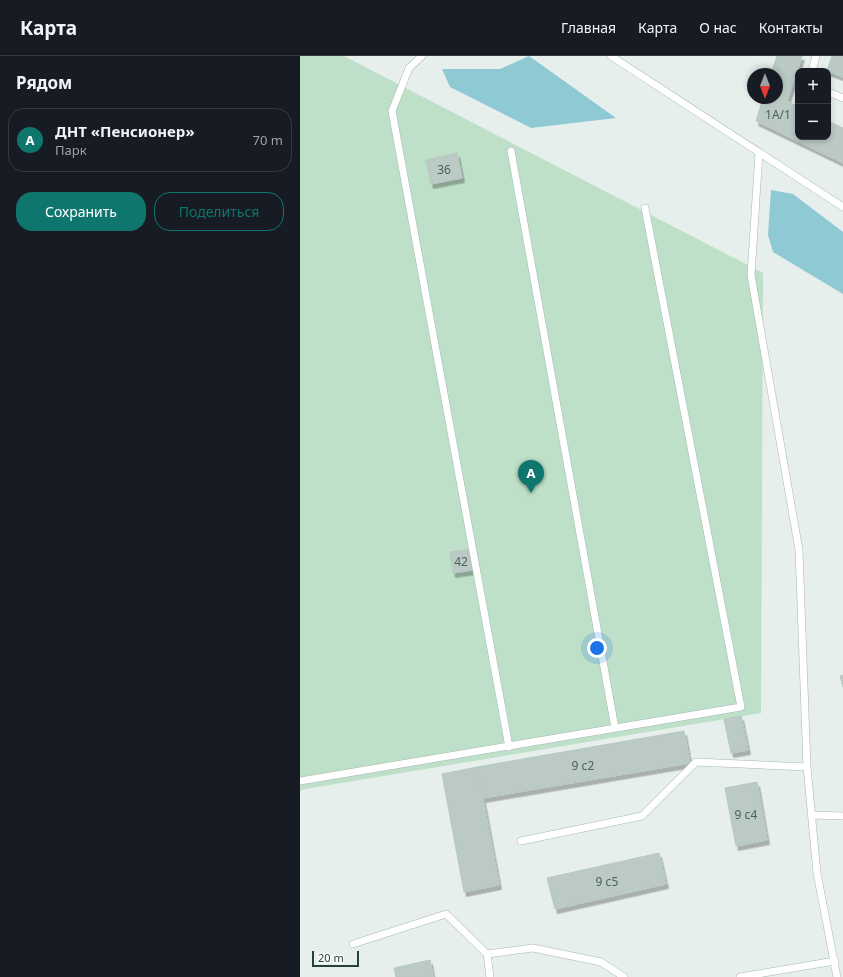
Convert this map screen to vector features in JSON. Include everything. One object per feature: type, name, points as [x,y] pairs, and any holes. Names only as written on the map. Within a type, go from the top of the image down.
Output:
[{"type":"lane","points":[[422,56],[409,68],[392,111],[509,747]]},
{"type":"lane","points":[[611,56],[843,207]]},
{"type":"lane","points":[[813,68],[816,56]]},
{"type":"lane","points":[[831,93],[843,98]]},
{"type":"lane","points":[[511,151],[615,728]]},
{"type":"lane","points":[[759,153],[751,275],[799,550],[807,767],[817,873],[837,977]]},
{"type":"lane","points":[[300,781],[741,707],[645,208]]},
{"type":"lane","points":[[521,841],[642,816],[696,762],[807,767]]},
{"type":"lane","points":[[812,815],[843,816]]},
{"type":"lane","points":[[353,944],[446,914],[487,954],[490,977]]},
{"type":"lane","points":[[487,954],[533,948],[600,962],[624,977]]},
{"type":"lane","points":[[740,977],[834,961]]},
{"type":"green space","points":[[300,56],[344,56],[763,273],[761,713],[300,790]]},
{"type":"water","points":[[529,56],[616,118],[531,128],[450,87],[442,69],[500,69]]},
{"type":"water","points":[[771,190],[793,194],[843,232],[843,294],[773,252],[768,235]]},
{"type":"building","points":[[777,56],[802,56],[798,68],[795,68],[795,77],[787,101],[795,105],[795,140],[756,121],[761,104],[783,104],[783,68],[773,68]]},
{"type":"building","points":[[832,56],[843,56],[843,77],[831,72],[831,68],[828,68]]},
{"type":"building","points":[[831,122],[843,128],[843,163],[795,140],[831,140]]},
{"type":"building","points":[[457,153],[462,178],[431,184],[426,160]]},
{"type":"building","points":[[470,549],[473,570],[453,573],[450,552]]},
{"type":"building","points":[[843,675],[843,687],[840,676]]},
{"type":"building","points":[[741,716],[748,750],[731,753],[724,719]]},
{"type":"building","points":[[684,731],[690,763],[483,798],[477,767]]},
{"type":"building","points":[[477,767],[499,885],[464,892],[442,774]]},
{"type":"building","points":[[757,782],[767,840],[736,846],[725,788]]},
{"type":"building","points":[[659,853],[666,884],[555,909],[547,878]]},
{"type":"building","points":[[430,960],[433,977],[396,977],[394,968]]},
{"type":"place","name":"ДНТ «Пенсионер»","points":[[531,493]]}]
